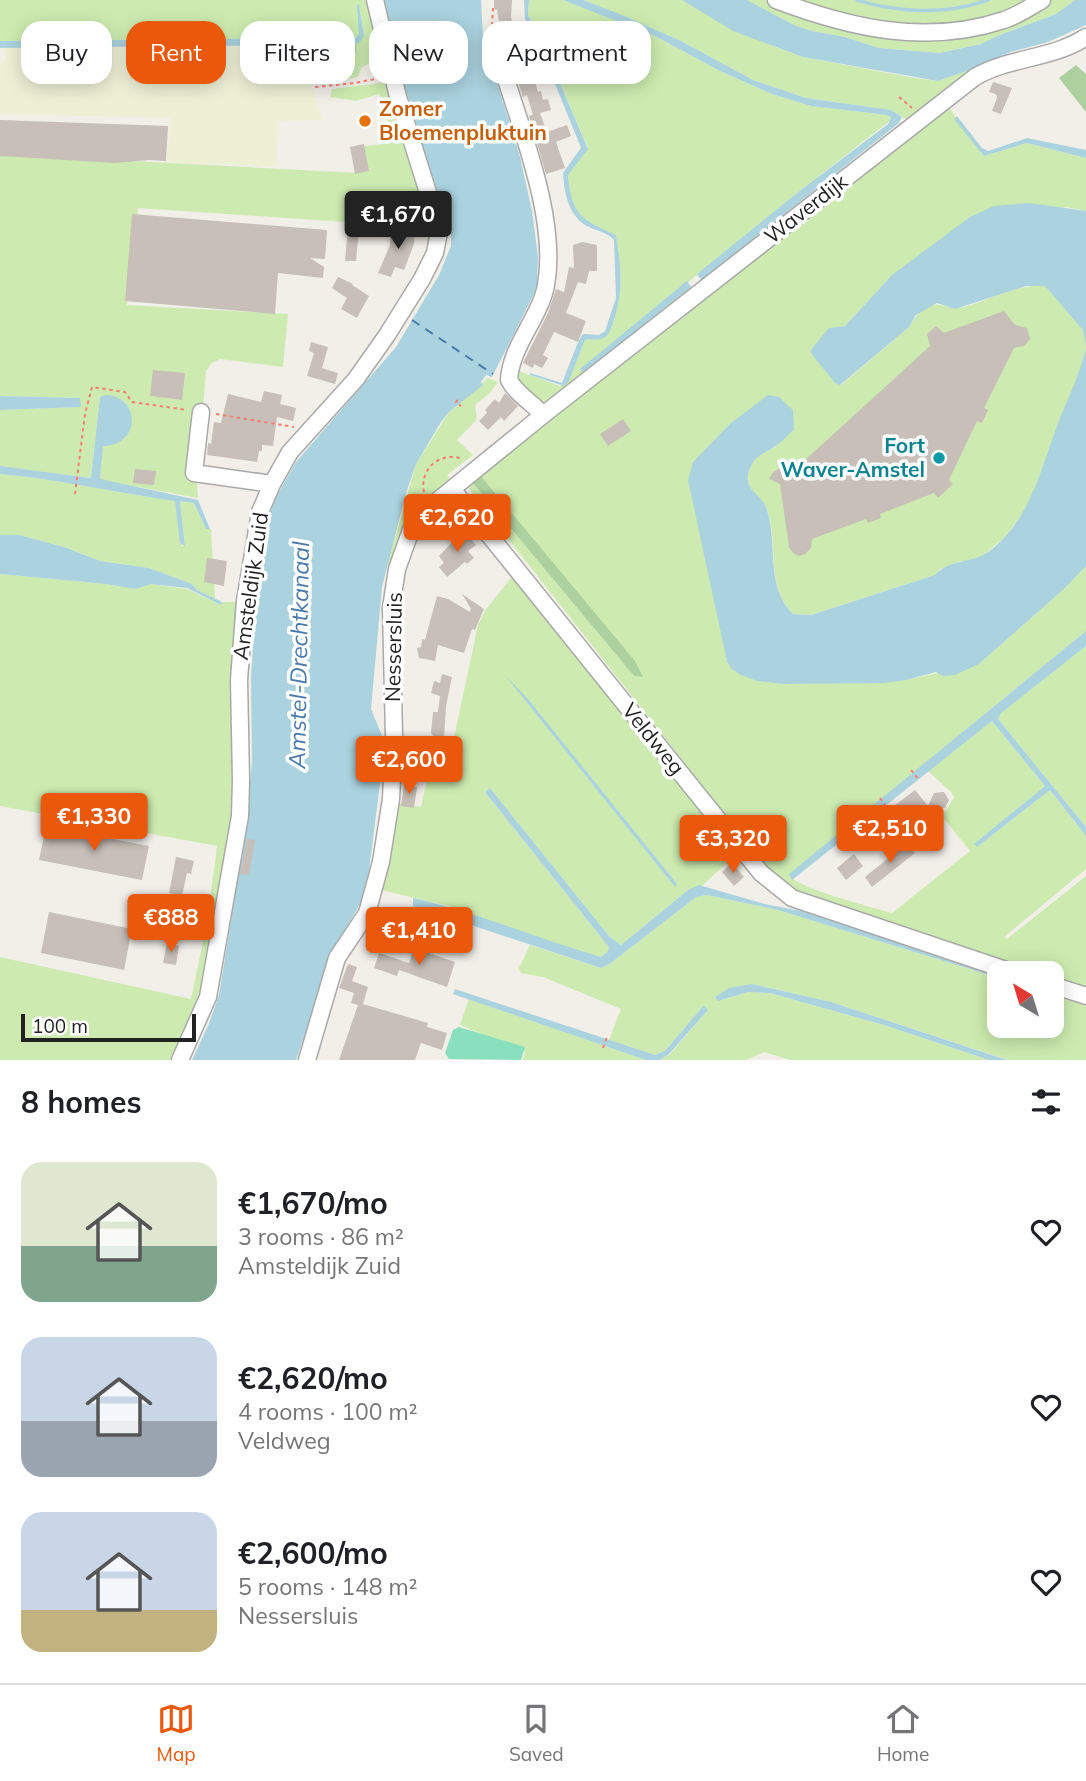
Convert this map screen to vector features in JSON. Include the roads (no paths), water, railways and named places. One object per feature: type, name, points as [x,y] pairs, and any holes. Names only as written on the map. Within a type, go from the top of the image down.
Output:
[{"type":"street","name":"Amsteldijk Zuid","points":[[180,1060],[208,997],[240,816],[242,780],[239,680],[245,601],[260,512],[290,452],[356,379],[406,317],[431,264],[439,232],[393,75],[375,0]]},
{"type":"street","points":[[776,0],[822,18],[897,33],[950,33],[1006,20],[1042,0]]},
{"type":"street","name":"Waverdijk","points":[[543,415],[982,73],[1070,46],[1086,37]]},
{"type":"street","points":[[508,84],[547,227],[549,268],[546,289],[512,362],[501,377],[543,415]]},
{"type":"street","points":[[201,412],[194,473],[272,484]]},
{"type":"street","name":"Nessersluis","points":[[307,1060],[337,958],[366,913],[381,862],[391,799],[394,736],[391,608],[397,569],[411,530],[431,506],[543,415]]},
{"type":"street","name":"Veldweg","points":[[452,489],[761,873],[792,898],[987,964]]},
{"type":"street","points":[[1064,989],[1086,996]]},
{"type":"water","name":"Amstel-Drechtkanaal","points":[[384,0],[481,0],[482,84],[497,84],[520,157],[532,211],[538,257],[537,284],[492,377],[486,375],[481,382],[483,385],[449,412],[441,422],[416,464],[406,493],[382,587],[371,709],[385,743],[368,879],[360,904],[336,945],[296,1060],[192,1060],[219,995],[247,822],[252,760],[251,678],[255,614],[267,523],[275,499],[296,462],[396,347],[439,275],[451,246],[451,228],[422,147],[404,84],[468,84],[468,21],[388,21]]},
{"type":"water","points":[[524,0],[529,0],[528,15],[531,21],[525,19]]},
{"type":"water","points":[[563,0],[583,0],[636,21],[617,21]]},
{"type":"water","points":[[682,0],[747,0],[794,25],[812,31],[845,37],[879,48],[940,53],[981,44],[1056,14],[1075,0],[1086,0],[1086,25],[1048,42],[1010,52],[990,63],[938,81],[803,57],[733,31]]},
{"type":"water","points":[[359,4],[364,36],[359,43],[355,43],[359,34]]},
{"type":"water","points":[[651,28],[753,80],[806,98],[891,110],[902,117],[899,123],[701,280],[697,274],[888,124],[891,118],[887,115],[811,106],[772,94],[720,71],[651,34]]},
{"type":"water","points":[[226,39],[240,39],[240,46],[226,46]]},
{"type":"water","points":[[112,40],[126,40],[126,47],[112,47]]},
{"type":"water","points":[[0,41],[21,41],[21,48],[0,48]]},
{"type":"water","points":[[555,84],[560,84],[588,149],[568,175],[572,199],[586,220],[616,235],[620,260],[620,295],[610,331],[602,339],[585,340],[569,381],[564,386],[530,373],[562,383],[583,334],[599,335],[605,331],[616,298],[614,240],[577,218],[565,189],[563,173],[581,148]]},
{"type":"water","points":[[957,116],[982,148],[988,151],[1027,138],[1086,150],[1086,158],[1027,143],[984,156],[954,119]]},
{"type":"water","points":[[1029,203],[1086,211],[1086,347],[1083,330],[1045,286],[1026,286],[955,309],[937,303],[916,315],[909,327],[840,385],[835,383],[813,356],[810,351],[829,328],[845,326],[892,275],[970,217],[994,206]]},
{"type":"water","points":[[687,281],[691,287],[583,373],[580,369]]},
{"type":"water","points":[[1086,348],[1086,566],[1065,588],[979,664],[955,675],[943,676],[936,672],[883,683],[783,684],[757,681],[732,669],[727,662],[688,480],[693,462],[731,423],[768,395],[779,397],[793,410],[794,429],[755,459],[750,468],[748,482],[767,510],[775,578],[784,603],[793,614],[811,615],[935,575],[947,566],[985,554],[1006,536],[1017,522],[1034,489]]},
{"type":"water","points":[[106,395],[118,398],[126,404],[132,421],[124,438],[115,444],[103,446],[100,479],[198,500],[210,529],[206,529],[194,503],[180,501],[185,546],[180,543],[175,501],[0,474],[0,466],[91,478],[100,397]]},
{"type":"water","points":[[0,396],[80,398],[81,407],[0,410]]},
{"type":"water","points":[[0,535],[19,535],[64,547],[100,561],[149,568],[192,584],[197,590],[222,602],[221,605],[187,588],[151,584],[136,589],[0,574]]},
{"type":"water","points":[[1086,631],[1086,646],[1000,714],[998,719],[1086,827],[1086,836],[1050,790],[977,847],[974,844],[1045,786],[992,721],[792,880],[789,874]]},
{"type":"water","points":[[504,674],[528,699],[677,884],[675,887]]},
{"type":"water","points":[[490,788],[609,936],[621,945],[688,890],[699,885],[765,904],[801,911],[987,969],[987,974],[778,910],[707,895],[696,897],[601,968],[413,906],[413,898],[601,957],[608,951],[609,947],[485,792]]},
{"type":"water","points":[[752,984],[831,1002],[1007,1060],[989,1060],[884,1025],[770,993],[748,992],[718,1001],[715,997],[729,988]]},
{"type":"water","points":[[455,989],[655,1055],[665,1051],[704,1005],[708,1010],[669,1054],[660,1060],[646,1060],[453,994]]},
{"type":"waterway","points":[[857,0],[906,10],[956,8],[988,0]]},
{"type":"place","name":"Zomer Bloemenpluktuin","points":[[365,121]]},
{"type":"place","name":"Fort Waver-Amstel","points":[[939,458]]}]
